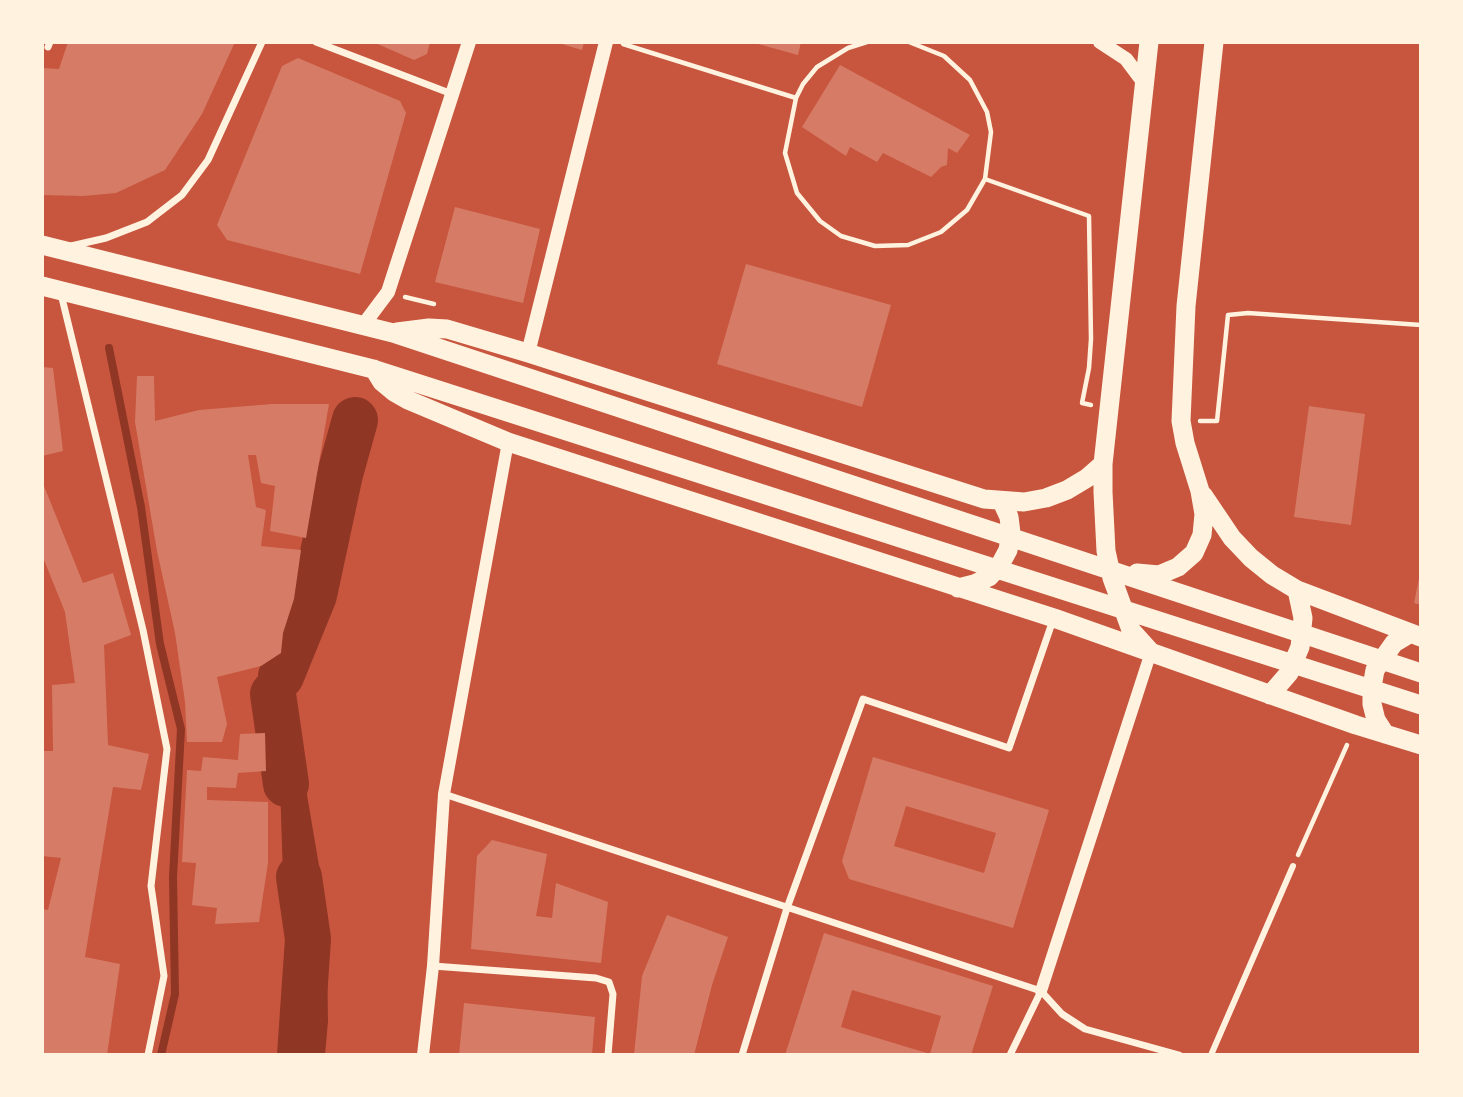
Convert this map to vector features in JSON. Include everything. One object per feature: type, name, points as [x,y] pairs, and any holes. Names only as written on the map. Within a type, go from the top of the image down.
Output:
[{"type":"highway","points":[[1149,42],[1103,464],[1105,551],[1120,604],[1131,630],[1151,652]]},
{"type":"highway","points":[[1105,551],[1120,566],[1138,574],[1159,575],[1178,567],[1194,553],[1202,535],[1204,514],[1200,491],[1181,421],[1186,306],[1214,42]]},
{"type":"highway","points":[[51,247],[393,333],[1421,673]]},
{"type":"highway","points":[[51,288],[373,369],[1421,705]]},
{"type":"highway","points":[[393,333],[420,328],[447,329],[967,494],[1002,502],[1046,498],[1067,490],[1103,464]]},
{"type":"highway","points":[[373,369],[394,393],[508,442],[1054,618],[1356,725],[1421,745]]},
{"type":"highway","points":[[1200,491],[1232,538],[1251,558],[1297,590],[1415,636]]},
{"type":"highway","points":[[958,588],[989,577],[1008,550],[1011,534],[1009,517],[1002,502]]},
{"type":"highway","points":[[1270,695],[1289,673],[1300,647],[1303,618],[1297,590]]},
{"type":"highway","points":[[1385,734],[1376,720],[1372,704],[1375,670],[1394,643],[1415,636]]},
{"type":"main road","points":[[363,324],[388,292],[469,42]]},
{"type":"main road","points":[[528,353],[606,42]]},
{"type":"main road","points":[[1100,42],[1126,59],[1144,83]]},
{"type":"street","points":[[51,247],[106,238],[147,222],[181,195],[208,160],[262,42]]},
{"type":"street","points":[[316,42],[452,94]]},
{"type":"street","points":[[51,288],[139,617],[167,748],[151,886],[164,976],[148,1055]]},
{"type":"street","points":[[423,1055],[433,966],[444,794],[508,442]]},
{"type":"street","points":[[743,1055],[787,908],[863,699],[1009,748],[1054,618]]},
{"type":"street","points":[[1010,1055],[1041,992],[1151,652]]},
{"type":"street","points":[[444,794],[1041,992],[1062,1014],[1084,1029],[1179,1055]]},
{"type":"street","points":[[1211,1055],[1293,866]]},
{"type":"street","points":[[433,966],[596,978],[609,982],[612,994],[608,1055]]},
{"type":"path","points":[[618,42],[796,98]]},
{"type":"path","points":[[867,42],[848,48],[817,67],[803,84],[796,98],[785,153],[797,193],[820,221],[841,236],[875,246],[908,245],[941,232],[967,210],[985,179],[991,132],[987,112],[970,80],[944,56],[909,42]]},
{"type":"path","points":[[985,179],[1088,216],[1091,339],[1082,403]]},
{"type":"path","points":[[388,292],[442,306]]},
{"type":"path","points":[[1217,421],[1228,315],[1248,313],[1421,325]]},
{"type":"path","points":[[1293,866],[1356,725]]},
{"type":"shaded area","points":[[278,724],[296,730],[326,907],[328,1021],[325,1055],[300,1055],[308,939],[283,876]]},
{"type":"building","points":[[68,42],[235,42],[202,114],[165,170],[116,193],[83,196],[42,195],[42,68],[59,69]]},
{"type":"building","points":[[373,42],[430,42],[427,54],[414,60]]},
{"type":"building","points":[[555,42],[584,42],[582,50]]},
{"type":"building","points":[[751,42],[801,42],[798,55]]},
{"type":"building","points":[[298,58],[400,101],[406,113],[360,274],[227,240],[217,225],[282,66]]},
{"type":"building","points":[[840,65],[970,135],[957,153],[948,148],[947,165],[931,177],[883,153],[877,162],[850,147],[846,156],[802,127]]},
{"type":"building","points":[[455,207],[540,229],[523,303],[435,282]]},
{"type":"building","points":[[746,264],[891,305],[862,407],[717,364]]},
{"type":"building","points":[[42,367],[53,368],[63,451],[42,456]]},
{"type":"building","points":[[137,376],[154,376],[155,421],[199,410],[272,404],[329,404],[306,538],[270,531],[275,486],[261,483],[256,455],[248,455],[256,507],[266,510],[261,546],[301,550],[294,599],[283,633],[281,653],[261,666],[217,677],[227,724],[222,742],[187,742],[185,702],[175,633],[157,551],[135,422]]},
{"type":"building","points":[[1309,406],[1365,414],[1351,525],[1294,517]]},
{"type":"building","points":[[42,481],[83,583],[113,573],[131,635],[104,645],[108,745],[149,754],[141,790],[113,787],[85,957],[120,964],[107,1055],[42,1055],[42,909],[48,910],[61,858],[42,856],[42,751],[53,751],[52,685],[75,683],[65,612],[42,555]]},
{"type":"building","points":[[1421,574],[1421,605],[1414,603]]},
{"type":"building","points":[[265,733],[266,771],[238,773],[236,788],[207,787],[207,800],[268,802],[268,863],[259,922],[215,924],[217,908],[192,905],[196,863],[182,862],[187,770],[201,771],[203,757],[238,760],[240,734]]},
{"type":"building","points":[[873,757],[1049,810],[1013,928],[849,879],[842,861]],"holes":[[[906,806],[996,833],[984,873],[894,846]]]},
{"type":"building","points":[[492,840],[547,854],[536,916],[552,918],[556,883],[608,902],[601,963],[471,949],[477,856]]},
{"type":"building","points":[[667,915],[728,937],[694,1055],[634,1055],[642,976]]},
{"type":"building","points":[[824,933],[993,986],[971,1055],[785,1055]],"holes":[[[852,990],[941,1016],[930,1054],[841,1027]]]},
{"type":"building","points":[[464,1003],[595,1017],[592,1055],[459,1055]]},
{"type":"waterway","points":[[109,348],[141,507],[160,644],[181,729],[173,877],[175,994],[161,1055]]},
{"type":"waterway","points":[[281,676],[314,595],[340,474],[355,420]]},
{"type":"waterway","points":[[273,694],[286,784]]},
{"type":"waterway","points":[[299,877],[308,939],[300,1055]]}]
